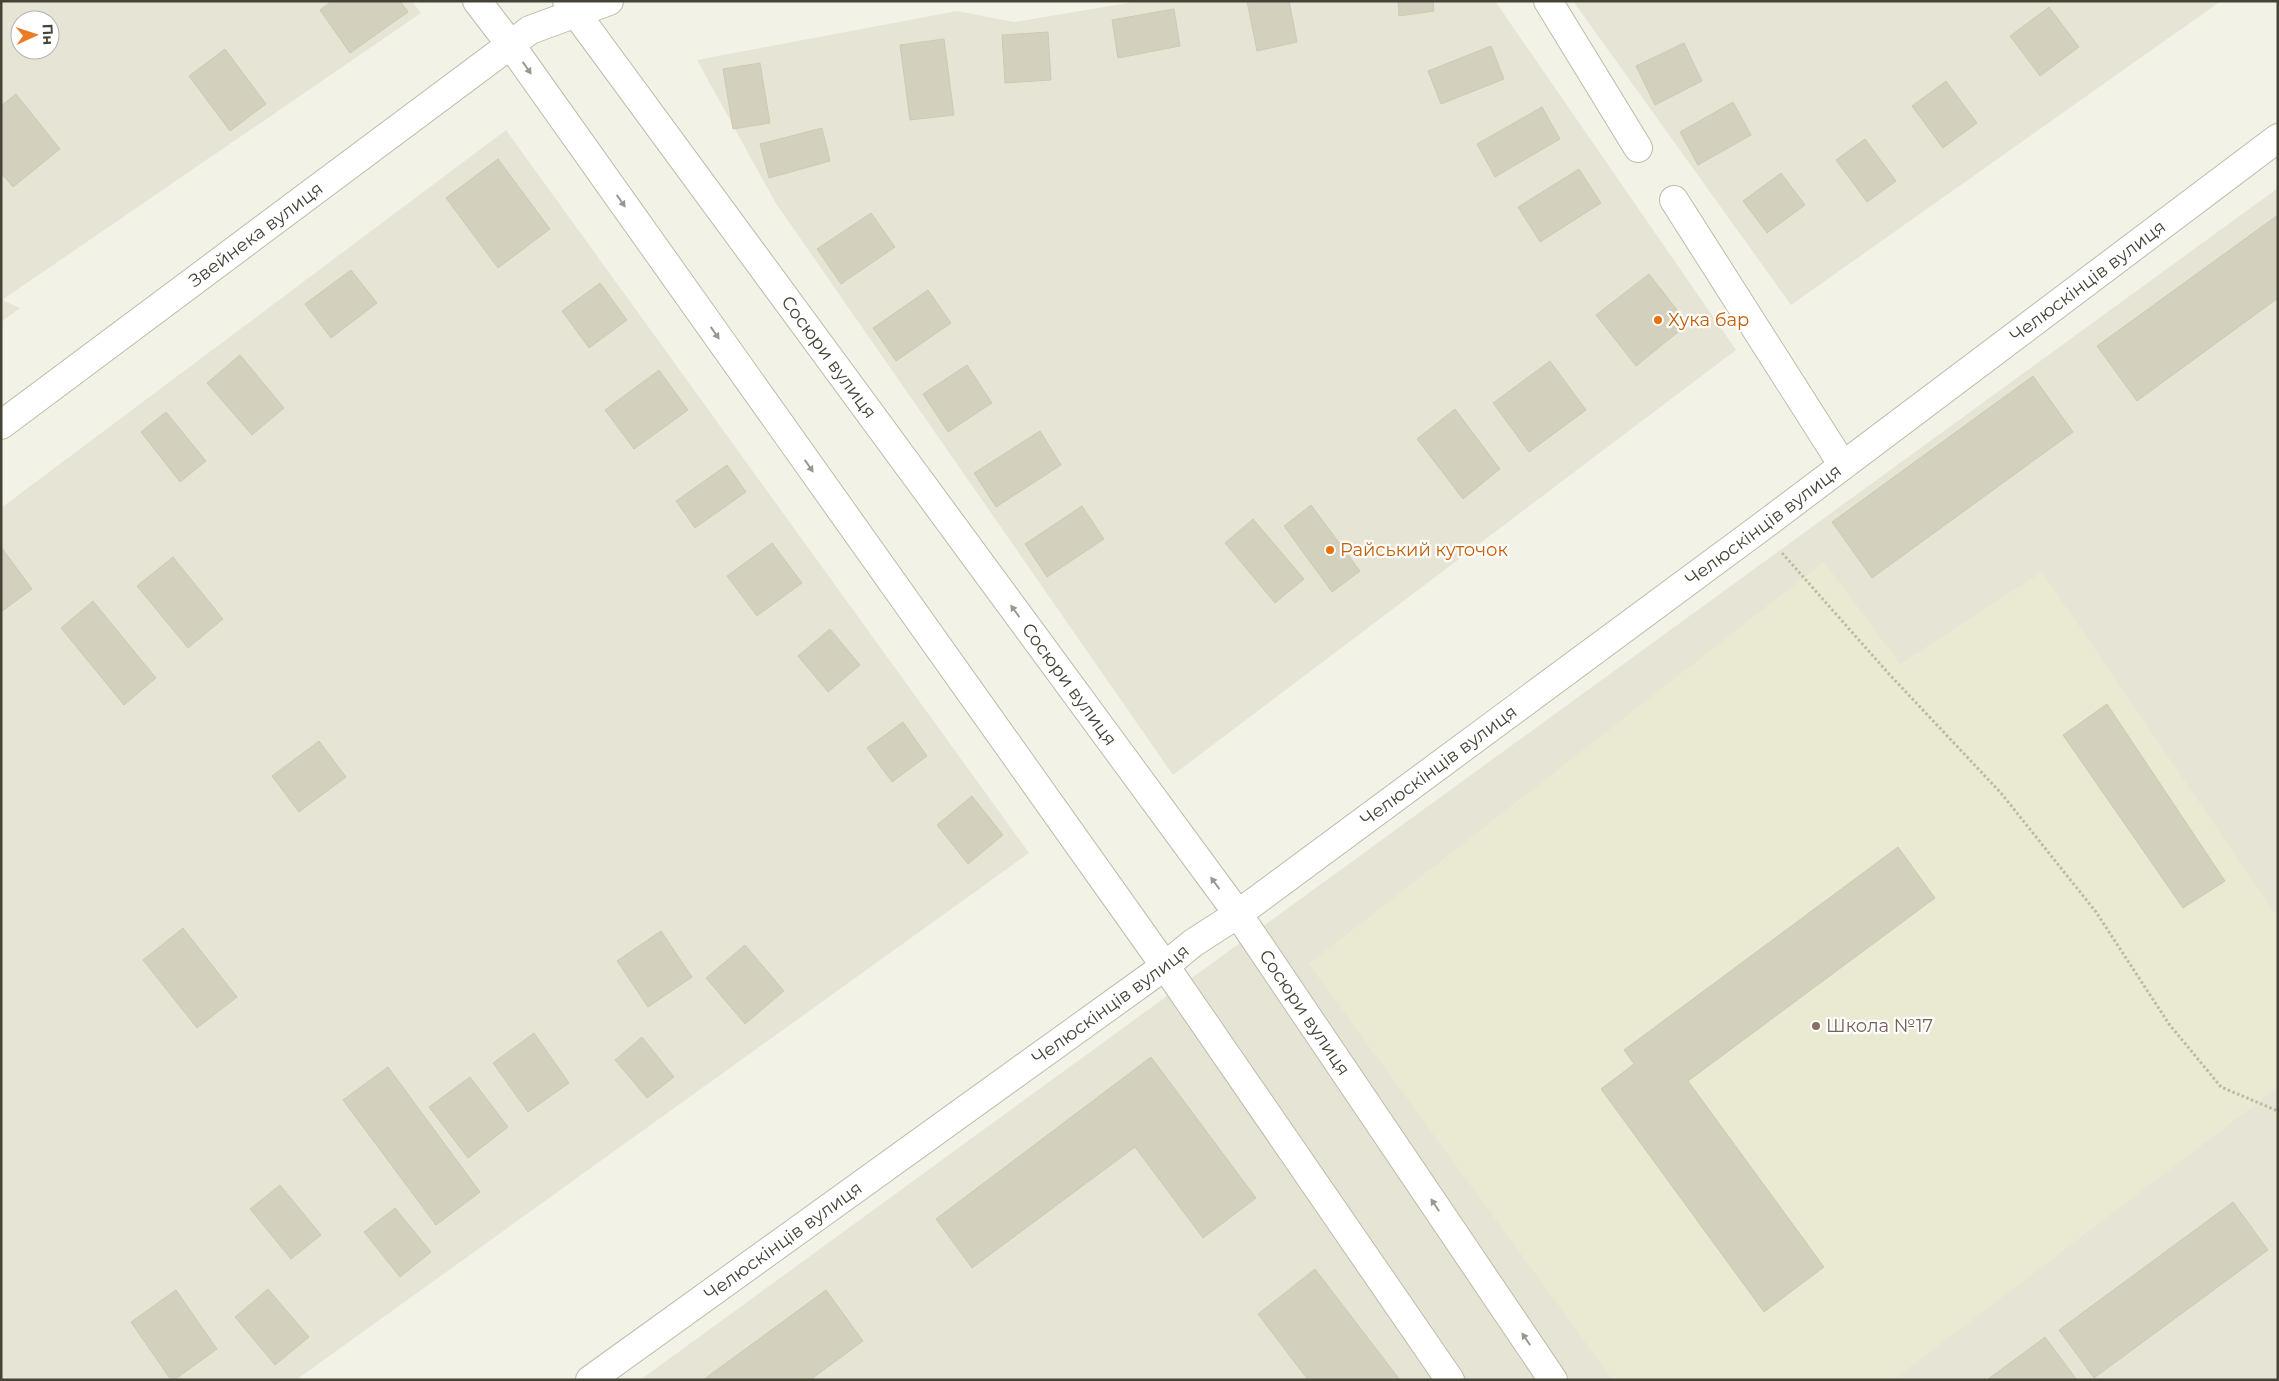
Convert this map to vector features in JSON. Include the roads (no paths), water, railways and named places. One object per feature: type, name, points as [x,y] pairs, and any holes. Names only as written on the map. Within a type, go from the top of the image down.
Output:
[{"type":"street","points":[[477,1],[510,44],[1165,966],[1450,1380]]},
{"type":"street","name":"Звейнека вулиця","points":[[1,425],[530,30],[572,7],[609,1]]},
{"type":"street","points":[[1548,1],[1638,148]]},
{"type":"street","name":"Сосюри вулиця","points":[[572,7],[1238,914],[1553,1380]]},
{"type":"street","name":"Челюскінців вулиця","points":[[590,1380],[1165,966],[1193,943],[1238,914],[1760,528],[1842,464],[2278,138]]},
{"type":"street","points":[[1674,200],[1842,464]]},
{"type":"place","name":"Хука бар","points":[[1658,320]]},
{"type":"place","name":"Райський куточок","points":[[1330,550]]},
{"type":"place","name":"Школа №17","points":[[1816,1026]]}]
